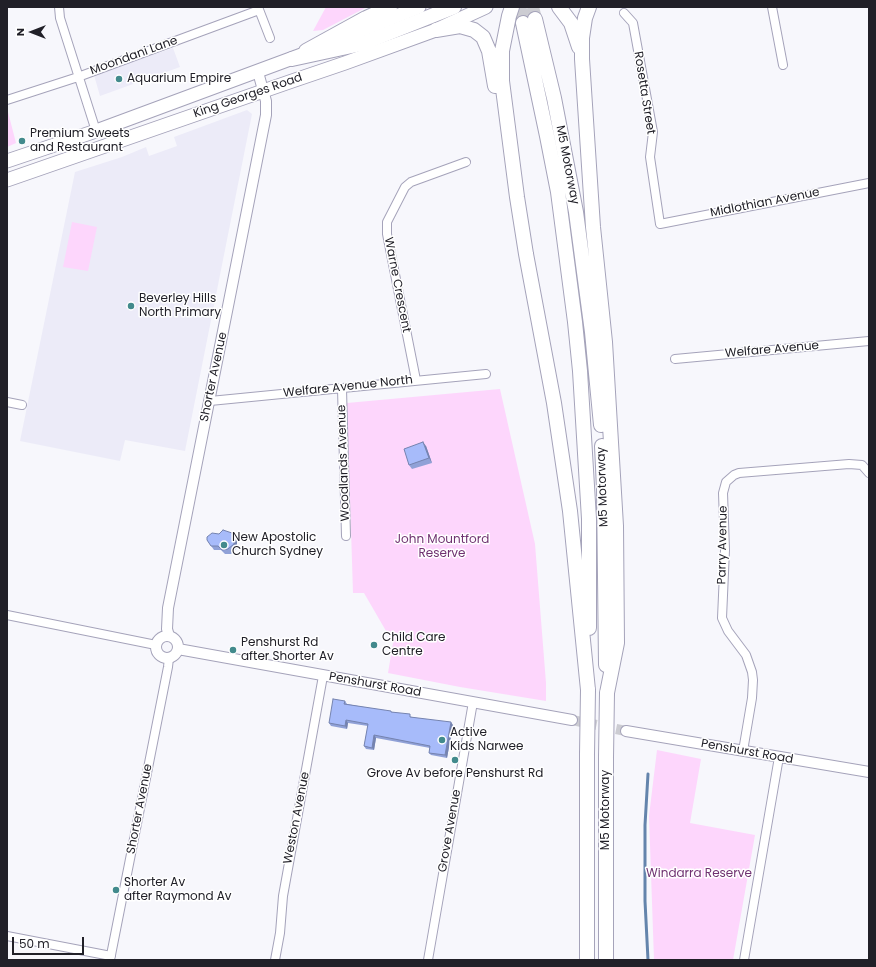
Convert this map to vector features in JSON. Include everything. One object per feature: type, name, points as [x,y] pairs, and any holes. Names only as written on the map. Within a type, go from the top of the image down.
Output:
[{"type":"highway","points":[[292,59],[366,18],[390,7]]},
{"type":"highway","name":"King Georges Road","points":[[7,161],[96,131],[258,72],[419,7]]},
{"type":"highway","points":[[292,59],[361,44],[454,7]]},
{"type":"highway","name":"King Georges Road","points":[[7,180],[345,63],[436,30],[486,7]]},
{"type":"highway","points":[[512,7],[502,51],[502,82],[516,197]]},
{"type":"highway","points":[[559,7],[571,23],[577,38],[582,59]]},
{"type":"highway","points":[[589,7],[585,18],[582,38],[582,59],[593,227],[605,342],[616,526],[617,643],[607,694]]},
{"type":"highway","name":"M5 Motorway","points":[[587,960],[587,754],[590,592],[589,519],[580,371],[558,192],[547,136],[529,21],[554,98],[572,191],[592,332],[601,430],[604,489],[607,694],[606,960]]},
{"type":"highway","points":[[436,30],[460,26],[474,30],[483,37],[489,51],[555,411],[570,511],[588,690]]},
{"type":"street","points":[[59,7],[60,18],[96,131]]},
{"type":"street","points":[[772,7],[783,65]]},
{"type":"street","points":[[259,9],[270,38]]},
{"type":"street","name":"Moondani Lane","points":[[7,100],[78,77],[259,9]]},
{"type":"street","name":"Rosetta Street","points":[[624,13],[633,23],[653,132],[650,157],[660,224]]},
{"type":"street","name":"Shorter Avenue","points":[[169,636],[167,629],[168,608],[266,115],[267,105],[258,72]]},
{"type":"street","name":"Warne Crescent","points":[[416,380],[387,234],[387,222],[405,187],[411,182],[466,162]]},
{"type":"street","name":"Midlothian Avenue","points":[[660,224],[869,183]]},
{"type":"street","name":"Welfare Avenue","points":[[675,359],[869,341]]},
{"type":"street","name":"Welfare Avenue North","points":[[210,400],[342,389],[416,380],[486,374]]},
{"type":"street","name":"Woodlands Avenue","points":[[342,389],[346,536]]},
{"type":"street","points":[[7,402],[22,405]]},
{"type":"street","name":"Parry Avenue","points":[[743,751],[752,698],[753,680],[746,655],[728,631],[722,618],[725,550],[723,493],[726,482],[734,475],[739,474],[849,464],[862,465],[869,473]]},
{"type":"street","points":[[7,615],[156,645]]},
{"type":"street","points":[[163,636],[169,636],[176,639],[178,642],[178,649],[175,655],[169,658],[159,654],[156,645],[160,638],[163,636]]},
{"type":"street","name":"Penshurst Road","points":[[178,649],[572,720]]},
{"type":"street","name":"Shorter Avenue","points":[[110,958],[169,658]]},
{"type":"street","name":"Weston Avenue","points":[[275,960],[280,933],[283,896],[323,676]]},
{"type":"street","name":"Grove Avenue","points":[[428,960],[473,702]]},
{"type":"street","name":"Penshurst Road","points":[[626,731],[869,772]]},
{"type":"street","points":[[744,960],[780,758]]},
{"type":"street","points":[[7,936],[110,958]]},
{"type":"shaded area","points":[[173,48],[180,67],[100,96],[94,75]]},
{"type":"shaded area","name":"Beverley Hills North Primary","points":[[247,110],[252,114],[185,451],[125,440],[120,461],[20,441],[75,172],[122,157],[146,147],[149,156],[177,146],[174,137]]},
{"type":"green space","points":[[326,7],[367,7],[323,30],[313,31]]},
{"type":"green space","points":[[7,108],[16,143],[7,147]]},
{"type":"green space","points":[[72,222],[97,227],[88,271],[63,267]]},
{"type":"green space","name":"John Mountford Reserve","points":[[500,389],[535,544],[546,683],[546,701],[460,687],[388,673],[393,643],[364,593],[353,593],[347,403]]},
{"type":"green space","name":"Windarra Reserve","points":[[657,750],[701,759],[690,823],[755,835],[733,960],[654,960],[649,816]]},
{"type":"building","points":[[423,442],[429,458],[409,465],[404,449]]},
{"type":"building","name":"New Apostolic Church Sydney","points":[[223,530],[232,533],[234,536],[234,544],[228,549],[222,550],[218,546],[211,546],[207,540],[207,537],[212,533],[219,534]]},
{"type":"building","points":[[333,699],[345,701],[344,704],[410,714],[410,717],[451,722],[445,755],[429,753],[430,746],[374,735],[372,748],[364,746],[368,724],[346,720],[345,726],[329,723]]},
{"type":"waterway","points":[[648,774],[645,825],[645,901],[648,960]]},
{"type":"tunnel","points":[[519,7],[523,23]]},
{"type":"tunnel","points":[[532,7],[535,19]]},
{"type":"tunnel","points":[[572,720],[626,731]]},
{"type":"place","name":"Aquarium Empire","points":[[119,79]]},
{"type":"place","name":"Premium Sweets and Restaurant","points":[[22,141]]},
{"type":"place","name":"Beverley Hills North Primary","points":[[131,306]]},
{"type":"place","name":"New Apostolic Church Sydney","points":[[224,545]]},
{"type":"place","name":"Child Care Centre","points":[[374,645]]},
{"type":"place","name":"Penshurst Rd after Shorter Av","points":[[233,650]]},
{"type":"place","name":"Active Kids Narwee","points":[[442,740]]},
{"type":"place","name":"Grove Av before Penshurst Rd","points":[[455,760]]},
{"type":"place","name":"Shorter Av after Raymond Av","points":[[116,890]]}]
